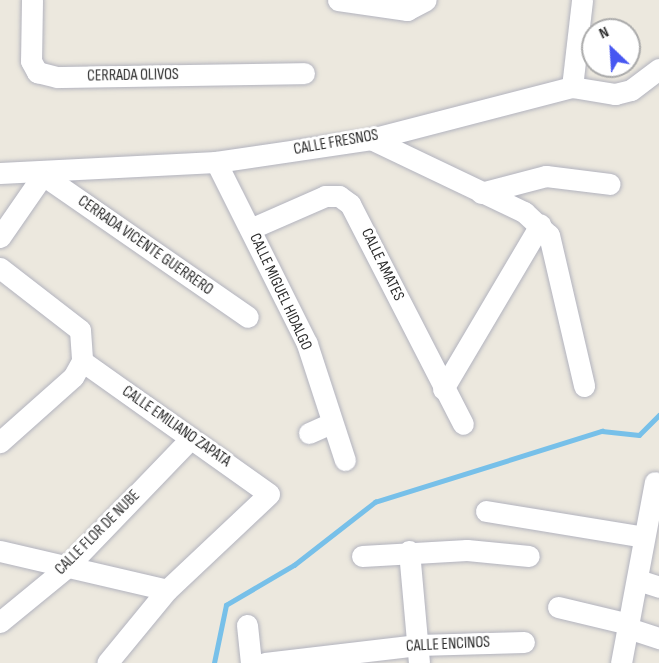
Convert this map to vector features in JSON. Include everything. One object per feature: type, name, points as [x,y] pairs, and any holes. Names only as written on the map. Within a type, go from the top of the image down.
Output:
[{"type":"street","name":"CERRADA OLIVOS","points":[[32,0],[31,61],[37,72],[57,77],[304,73]]},
{"type":"street","points":[[338,0],[414,3]]},
{"type":"street","points":[[573,87],[582,0]]},
{"type":"street","name":"CALLE FRESNOS","points":[[0,173],[43,175],[216,162],[371,139],[573,87],[615,94],[632,90],[659,69]]},
{"type":"street","points":[[371,139],[540,225],[555,247],[584,386]]},
{"type":"street","name":"CALLE MIGUEL HIDALGO","points":[[216,162],[307,344],[329,424],[345,460]]},
{"type":"street","points":[[0,237],[43,175]]},
{"type":"street","name":"CERRADA VICENTE GUERRERO","points":[[43,175],[248,317]]},
{"type":"street","points":[[481,193],[546,176],[610,184]]},
{"type":"street","name":"CALLE AMATES","points":[[250,229],[325,196],[339,196],[350,204],[463,424]]},
{"type":"street","points":[[443,389],[540,225]]},
{"type":"street","points":[[0,268],[80,330],[78,369],[0,442]]},
{"type":"street","name":"CALLE EMILIANO ZAPATA","points":[[78,369],[191,438],[269,494],[167,590]]},
{"type":"street","points":[[309,433],[329,424]]},
{"type":"street","name":"CALLE FLOR DE NUBE","points":[[0,622],[68,567],[191,438]]},
{"type":"street","points":[[621,663],[655,482]]},
{"type":"street","points":[[486,511],[644,537]]},
{"type":"street","points":[[0,551],[167,590],[107,663]]},
{"type":"street","points":[[362,556],[409,551],[529,556]]},
{"type":"street","points":[[409,551],[418,654]]},
{"type":"street","points":[[638,580],[659,587]]},
{"type":"street","points":[[558,607],[628,626],[659,638]]},
{"type":"street","points":[[247,625],[251,663]]},
{"type":"street","name":"CALLE ENCINOS","points":[[265,663],[418,654],[524,642]]},
{"type":"waterway","points":[[214,663],[226,605],[294,565],[375,502],[602,431],[639,435],[659,415]]}]
